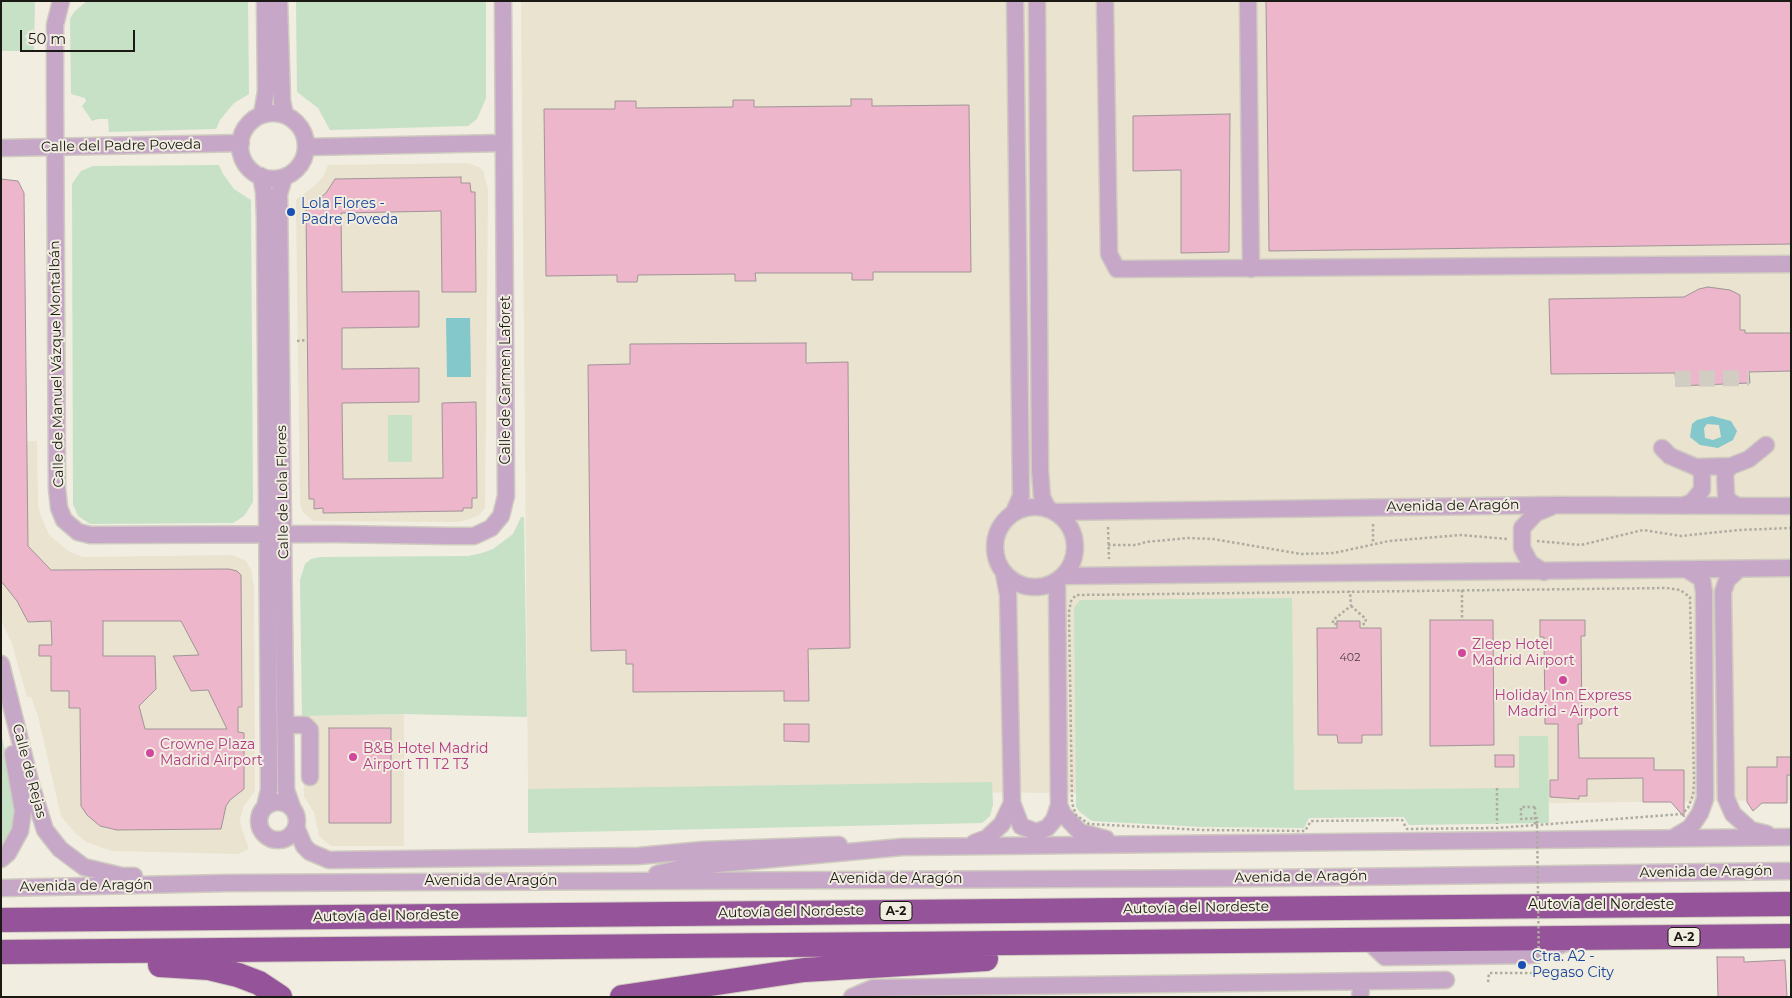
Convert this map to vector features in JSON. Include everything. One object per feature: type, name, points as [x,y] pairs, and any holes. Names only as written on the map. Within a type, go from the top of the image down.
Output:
[{"type":"highway","name":"Autovía del Nordeste","points":[[1,920],[1791,904]]},
{"type":"highway","name":"A-2","points":[[1,953],[1791,936]]},
{"type":"highway","points":[[622,997],[804,970],[1272,942]]},
{"type":"highway","points":[[1,953],[210,968],[259,983],[280,997]]},
{"type":"highway","points":[[686,997],[804,970]]},
{"type":"street","name":"Calle de Manuel Vázque Montalbán","points":[[61,1],[55,25],[57,488],[59,508],[64,520],[78,532],[90,535],[266,534]]},
{"type":"street","points":[[262,115],[266,91],[265,1]]},
{"type":"street","points":[[279,1],[282,101],[285,115],[301,128],[306,146],[305,154],[297,168],[284,176],[276,178],[261,176],[254,172],[243,159],[241,143],[247,126],[262,115],[285,115]]},
{"type":"street","name":"Calle de Carmen Laforet","points":[[266,534],[474,536],[491,528],[501,516],[506,487],[503,1]]},
{"type":"street","points":[[1014,1],[1021,496],[1014,512],[1001,524],[994,541],[996,558],[1004,574],[1008,595],[1012,803],[1021,826],[1036,832],[1047,828],[1054,820],[1058,805],[1060,578]]},
{"type":"street","points":[[1004,574],[1015,583],[1029,587],[1044,586],[1060,578],[1070,566],[1075,554],[1075,542],[1071,530],[1064,520],[1051,510],[1042,497],[1040,470],[1038,1]]},
{"type":"street","points":[[1104,1],[1109,254],[1117,269],[1791,264]]},
{"type":"street","points":[[1248,1],[1251,269]]},
{"type":"street","name":"Calle del Padre Poveda","points":[[1,148],[241,143]]},
{"type":"street","points":[[306,146],[503,143]]},
{"type":"street","name":"Calle de Lola Flores","points":[[261,176],[265,218],[269,762],[265,807]]},
{"type":"street","name":"Calle de Lola Flores","points":[[284,176],[280,194],[286,790],[292,807]]},
{"type":"street","points":[[1696,467],[1731,466],[1749,459],[1766,445]]},
{"type":"street","points":[[1662,448],[1670,456],[1702,471],[1702,490],[1692,502],[1682,506]]},
{"type":"street","points":[[1731,466],[1725,472],[1726,495],[1729,501],[1738,506]]},
{"type":"street","points":[[1544,572],[1530,563],[1522,548],[1522,528],[1536,513],[1555,505]]},
{"type":"street","name":"Avenida de Aragón","points":[[1051,510],[1555,505],[1791,506]]},
{"type":"street","points":[[1014,512],[1036,506],[1051,510]]},
{"type":"street","points":[[1060,578],[1791,568]]},
{"type":"street","points":[[1673,838],[1690,828],[1700,813],[1705,799],[1704,592],[1702,579],[1690,570]]},
{"type":"street","points":[[1738,570],[1727,580],[1723,592],[1726,798],[1733,814],[1751,830],[1786,837]]},
{"type":"street","name":"Calle de Rejas","points":[[1,664],[31,785],[45,830],[60,849],[84,867],[122,876],[191,875],[228,883]]},
{"type":"street","name":"Calle de Rejas","points":[[1,701],[23,810],[20,831],[8,853],[1,859]]},
{"type":"street","points":[[286,725],[305,725],[310,730],[310,777]]},
{"type":"street","points":[[278,801],[292,807],[296,814],[294,832],[284,839],[273,840],[262,834],[258,822],[261,811],[265,807],[278,801]]},
{"type":"street","points":[[970,845],[987,838],[1002,824],[1012,803]]},
{"type":"street","points":[[1058,805],[1063,814],[1080,832],[1122,844]]},
{"type":"street","name":"Avenida de Aragón","points":[[296,827],[304,846],[310,852],[329,860],[638,856],[703,850],[828,844],[902,847]]},
{"type":"street","points":[[634,880],[684,867],[902,847],[1786,837]]},
{"type":"street","name":"Avenida de Aragón","points":[[1,888],[228,883],[1271,878],[1791,871]]},
{"type":"street","points":[[852,997],[873,988],[1361,989],[1446,980]]},
{"type":"path","points":[[295,341],[308,340]]},
{"type":"path","points":[[1373,517],[1373,544]]},
{"type":"path","points":[[1109,521],[1109,566]]},
{"type":"path","points":[[1535,541],[1581,545],[1643,530],[1681,536],[1739,530],[1791,528]]},
{"type":"path","points":[[1108,545],[1136,545],[1146,542],[1204,538],[1301,554],[1334,553],[1389,541],[1461,535],[1515,540]]},
{"type":"path","points":[[1672,816],[1535,827],[1497,828],[1407,829],[1402,820],[1311,821],[1305,831],[1203,830],[1088,824],[1076,815],[1072,803],[1069,612],[1071,601],[1076,594],[1667,588],[1686,592],[1690,597],[1694,782]]},
{"type":"path","points":[[1462,590],[1462,620]]},
{"type":"path","points":[[1350,591],[1351,606],[1366,619],[1365,624],[1360,624]]},
{"type":"path","points":[[1337,624],[1333,624],[1332,620],[1351,606]]},
{"type":"path","points":[[1497,788],[1497,828]]},
{"type":"path","points":[[1488,982],[1489,973],[1539,973],[1537,818],[1521,819],[1521,807],[1535,807],[1535,827]]},
{"type":"shaded area","points":[[521,1],[1791,1],[1790,800],[1549,803],[1294,790],[1076,793],[528,789]]},
{"type":"shaded area","points":[[468,163],[479,167],[483,171],[488,189],[485,508],[478,516],[460,522],[313,521],[302,511],[300,502],[296,200],[323,177],[328,165]]},
{"type":"shaded area","points":[[1,441],[37,441],[38,506],[49,535],[70,552],[83,557],[232,555],[245,560],[251,569],[254,588],[255,791],[244,806],[240,819],[249,849],[238,854],[112,851],[86,842],[74,832],[61,816],[38,716],[31,697],[27,697],[12,644],[1,620]]},
{"type":"shaded area","name":"B&B Hotel Madrid Airport T1 T2 T3","points":[[404,714],[404,846],[331,846],[319,836],[314,812],[304,797],[302,716]]},
{"type":"green space","points":[[1,1],[35,1],[34,51],[1,51]]},
{"type":"green space","points":[[87,1],[248,1],[249,94],[234,103],[220,120],[216,129],[109,132],[108,119],[92,121],[82,106],[86,101],[85,98],[71,94],[70,19],[74,12]]},
{"type":"green space","points":[[296,1],[486,1],[486,98],[477,119],[468,126],[330,130],[318,108],[297,92]]},
{"type":"green space","points":[[219,165],[234,189],[251,200],[253,502],[244,516],[233,523],[90,524],[78,516],[73,504],[72,184],[81,171],[93,166]]},
{"type":"green space","points":[[388,415],[412,415],[412,462],[388,462]]},
{"type":"green space","points":[[521,517],[524,517],[527,717],[404,714],[302,716],[300,580],[305,564],[311,559],[320,557],[468,556],[482,553],[493,549],[513,534]]},
{"type":"green space","points":[[1292,598],[1294,790],[1519,788],[1519,736],[1548,736],[1549,823],[1409,825],[1404,817],[1309,818],[1304,828],[1202,827],[1092,821],[1080,812],[1076,807],[1074,608],[1080,600]]},
{"type":"green space","points":[[1,733],[16,796],[16,815],[9,837],[1,845]]},
{"type":"green space","points":[[992,782],[993,805],[990,816],[982,823],[528,833],[528,789]]},
{"type":"water","points":[[446,318],[470,318],[471,377],[447,377]]},
{"type":"water","points":[[1712,416],[1731,421],[1737,431],[1733,440],[1718,448],[1700,445],[1690,437],[1692,424],[1697,420]],"holes":[[[1707,424],[1719,425],[1721,437],[1713,440],[1705,438],[1704,428]]]},
{"type":"building","points":[[1266,1],[1791,1],[1791,244],[1269,251]]},
{"type":"building","points":[[851,99],[872,99],[872,106],[969,105],[971,272],[873,272],[873,280],[852,280],[852,273],[755,273],[756,281],[735,281],[735,274],[638,275],[637,282],[617,282],[617,275],[546,276],[544,109],[615,109],[615,101],[636,101],[636,108],[733,107],[733,100],[754,100],[754,107],[851,106]]},
{"type":"building","points":[[1230,114],[1229,252],[1181,253],[1181,170],[1133,171],[1133,116]]},
{"type":"building","points":[[461,177],[461,183],[470,183],[471,192],[475,192],[476,292],[442,292],[441,211],[341,213],[342,292],[419,291],[419,327],[342,328],[342,369],[419,368],[419,402],[342,403],[343,479],[443,478],[442,403],[476,402],[477,498],[472,498],[472,508],[463,508],[463,511],[323,513],[323,508],[314,509],[314,499],[309,499],[306,209],[326,193],[335,179]]},
{"type":"building","points":[[1,179],[18,181],[24,193],[28,546],[51,570],[229,569],[237,571],[241,575],[242,707],[238,707],[238,732],[244,733],[244,789],[230,800],[226,806],[221,829],[117,830],[100,826],[87,815],[81,806],[80,708],[69,708],[69,691],[51,691],[51,656],[39,656],[39,645],[52,645],[51,621],[28,622],[17,601],[1,581]],"holes":[[[103,621],[181,621],[199,655],[173,656],[191,691],[208,690],[227,729],[145,729],[139,706],[156,689],[155,656],[103,656]]]},
{"type":"building","points":[[1708,287],[1730,290],[1740,295],[1740,330],[1745,330],[1745,333],[1791,333],[1791,371],[1749,372],[1750,383],[1676,386],[1675,373],[1551,374],[1549,299],[1684,297],[1699,289]]},
{"type":"building","points":[[806,343],[806,363],[848,362],[850,648],[808,649],[809,701],[784,701],[784,691],[633,692],[633,664],[626,664],[626,650],[591,651],[588,365],[630,364],[630,344]]},
{"type":"building","name":"Zleep Hotel Madrid Airport","points":[[1430,620],[1493,620],[1494,745],[1430,746]]},
{"type":"building","points":[[1540,620],[1585,620],[1585,636],[1581,636],[1582,724],[1578,724],[1579,758],[1654,758],[1654,770],[1684,770],[1684,817],[1671,802],[1643,802],[1643,778],[1587,779],[1587,796],[1579,796],[1579,799],[1550,797],[1550,780],[1558,780],[1558,724],[1545,724],[1544,637],[1540,637]]},
{"type":"building","points":[[1337,621],[1360,621],[1360,628],[1381,628],[1382,735],[1362,735],[1362,743],[1338,743],[1337,735],[1318,735],[1317,628],[1337,628]]},
{"type":"building","points":[[784,724],[809,724],[809,742],[784,741]]},
{"type":"building","points":[[329,728],[391,728],[391,823],[329,823]]},
{"type":"building","points":[[1495,755],[1514,755],[1514,767],[1495,767]]},
{"type":"building","points":[[1777,757],[1791,757],[1791,775],[1787,775],[1787,803],[1762,803],[1753,811],[1747,802],[1747,767],[1777,767]]},
{"type":"building","points":[[1717,957],[1744,957],[1744,962],[1785,960],[1787,997],[1718,997]]},
{"type":"tunnel","points":[[1675,379],[1749,378]]},
{"type":"place","name":"Lola Flores - Padre Poveda","points":[[291,212]]},
{"type":"place","name":"Zleep Hotel Madrid Airport","points":[[1462,653]]},
{"type":"place","name":"Holiday Inn Express Madrid - Airport","points":[[1563,680]]},
{"type":"place","name":"Crowne Plaza Madrid Airport","points":[[150,753]]},
{"type":"place","name":"B&B Hotel Madrid Airport T1 T2 T3","points":[[353,757]]},
{"type":"place","name":"Ctra. A2 - Pegaso City","points":[[1522,965]]}]
